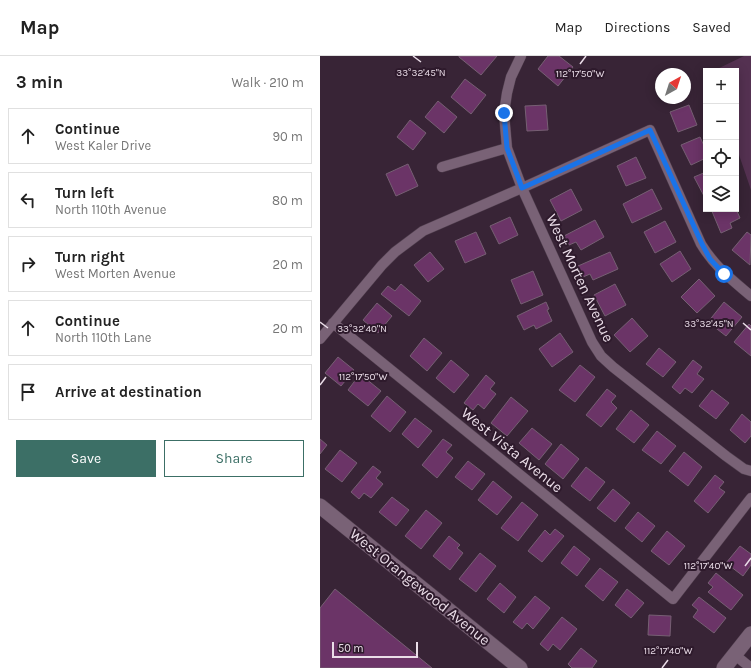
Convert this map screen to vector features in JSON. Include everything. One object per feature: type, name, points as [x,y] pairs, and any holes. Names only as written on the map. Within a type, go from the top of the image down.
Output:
[{"type":"street","name":"West Morten Avenue","points":[[522,56],[511,77],[507,93],[504,113],[507,148],[522,188],[592,342],[602,356],[619,372],[726,456],[751,471]]},
{"type":"street","points":[[320,339],[382,265],[395,252],[423,231],[650,130],[710,259],[724,274],[751,296]]},
{"type":"street","points":[[442,167],[507,148]]},
{"type":"street","name":"West Vista Avenue","points":[[333,323],[673,599],[751,498]]},
{"type":"street","name":"West Orangewood Avenue","points":[[320,506],[520,668]]},
{"type":"street","points":[[724,668],[751,634]]},
{"type":"street","points":[[735,655],[751,668]]},
{"type":"shaded area","points":[[744,56],[751,56],[751,190],[739,155],[739,68],[719,68]]},
{"type":"building","points":[[459,56],[497,56],[481,75]]},
{"type":"building","points":[[548,56],[559,56],[573,67],[558,86],[538,69]]},
{"type":"building","points":[[465,79],[486,95],[471,114],[451,97]]},
{"type":"building","points":[[438,101],[457,117],[444,133],[425,117]]},
{"type":"building","points":[[546,105],[548,130],[527,131],[525,106]]},
{"type":"building","points":[[689,105],[697,125],[678,132],[670,112]]},
{"type":"building","points":[[410,120],[426,133],[413,150],[397,137]]},
{"type":"building","points":[[700,137],[703,144],[703,159],[691,165],[681,145]]},
{"type":"building","points":[[636,157],[646,178],[626,186],[617,166]]},
{"type":"building","points":[[408,164],[418,186],[396,196],[386,174]]},
{"type":"building","points":[[703,173],[703,194],[694,177]]},
{"type":"building","points":[[571,189],[582,210],[561,221],[550,200]]},
{"type":"building","points":[[652,189],[662,209],[632,223],[623,204]]},
{"type":"building","points":[[712,212],[737,212],[740,218],[730,223],[732,228],[721,233]]},
{"type":"building","points":[[510,217],[518,235],[499,244],[490,226]]},
{"type":"building","points":[[595,220],[604,237],[581,250],[576,242],[569,245],[564,236]]},
{"type":"building","points":[[665,221],[676,242],[655,253],[644,232]]},
{"type":"building","points":[[476,232],[486,254],[465,263],[455,241]]},
{"type":"building","points":[[747,232],[751,235],[750,265],[732,250]]},
{"type":"building","points":[[680,251],[691,269],[672,282],[660,264]]},
{"type":"building","points":[[430,252],[444,269],[428,282],[414,265]]},
{"type":"building","points":[[610,252],[618,269],[593,280],[590,274],[583,277],[578,266]]},
{"type":"building","points":[[533,271],[543,295],[521,304],[511,280]]},
{"type":"building","points":[[699,279],[715,296],[697,313],[681,297]]},
{"type":"building","points":[[401,284],[421,301],[409,316],[381,294],[388,286],[395,291]]},
{"type":"building","points":[[615,284],[626,305],[605,316],[594,295]]},
{"type":"building","points":[[546,302],[549,309],[547,310],[552,321],[536,329],[534,325],[524,330],[517,316]]},
{"type":"building","points":[[724,302],[742,317],[726,336],[708,322]]},
{"type":"building","points":[[377,303],[392,316],[378,333],[363,320]]},
{"type":"building","points":[[632,318],[648,336],[630,352],[614,335]]},
{"type":"building","points":[[749,324],[751,326],[751,356],[734,342]]},
{"type":"building","points":[[560,333],[573,352],[552,367],[539,349]]},
{"type":"building","points":[[424,338],[442,353],[427,371],[410,356]]},
{"type":"building","points":[[659,348],[676,362],[663,377],[646,364]]},
{"type":"building","points":[[338,357],[354,370],[341,386],[325,373]]},
{"type":"building","points":[[451,360],[469,375],[454,393],[436,378]]},
{"type":"building","points":[[693,360],[702,367],[697,374],[704,379],[692,393],[685,388],[680,394],[672,387]]},
{"type":"building","points":[[580,365],[595,377],[575,402],[559,390]]},
{"type":"building","points":[[360,374],[381,391],[368,406],[348,390]]},
{"type":"building","points":[[486,375],[495,383],[490,389],[496,394],[484,409],[478,404],[473,410],[464,403]]},
{"type":"building","points":[[607,389],[616,396],[611,402],[617,408],[601,427],[586,415]]},
{"type":"building","points":[[712,390],[729,403],[716,419],[699,406]]},
{"type":"building","points":[[387,396],[406,412],[390,432],[371,416]]},
{"type":"building","points":[[511,397],[528,411],[507,436],[491,423]]},
{"type":"building","points":[[631,410],[649,425],[634,443],[616,429]]},
{"type":"building","points":[[742,414],[751,422],[751,436],[745,443],[730,430]]},
{"type":"building","points":[[415,418],[432,431],[418,448],[402,434]]},
{"type":"building","points":[[532,428],[552,444],[539,460],[519,443]]},
{"type":"building","points":[[657,431],[676,446],[661,464],[642,450]]},
{"type":"building","points":[[320,439],[327,445],[320,454]]},
{"type":"building","points":[[443,439],[452,445],[446,452],[453,458],[437,478],[422,465]]},
{"type":"building","points":[[561,444],[579,459],[563,479],[545,464]]},
{"type":"building","points":[[340,450],[357,463],[342,482],[325,469]]},
{"type":"building","points":[[684,452],[702,467],[688,486],[669,471]]},
{"type":"building","points":[[468,461],[485,474],[472,490],[455,477]]},
{"type":"building","points":[[373,466],[381,472],[376,478],[383,484],[371,498],[364,493],[359,499],[351,492]]},
{"type":"building","points":[[586,467],[605,482],[590,501],[571,486]]},
{"type":"building","points":[[715,475],[724,482],[719,488],[725,492],[708,513],[694,501]]},
{"type":"building","points":[[493,481],[512,497],[497,515],[478,500]]},
{"type":"building","points":[[613,489],[630,503],[615,522],[597,508]]},
{"type":"building","points":[[392,497],[409,510],[396,526],[379,512]]},
{"type":"building","points":[[522,502],[538,515],[518,541],[501,528]]},
{"type":"building","points":[[426,510],[442,523],[421,549],[405,536]]},
{"type":"building","points":[[638,512],[655,526],[642,542],[625,528]]},
{"type":"building","points":[[555,529],[564,536],[542,562],[528,551],[545,530],[550,535]]},
{"type":"building","points":[[667,531],[685,546],[669,565],[651,551]]},
{"type":"building","points":[[449,536],[460,545],[457,548],[463,553],[450,570],[433,556]]},
{"type":"building","points":[[574,546],[590,559],[577,576],[561,563]]},
{"type":"building","points":[[740,546],[751,554],[751,565],[743,576],[726,563]]},
{"type":"building","points":[[480,553],[496,566],[476,592],[459,579]]},
{"type":"building","points":[[600,568],[618,582],[603,601],[585,586]]},
{"type":"building","points":[[716,573],[743,595],[731,610],[708,592],[713,587],[708,583]]},
{"type":"building","points":[[500,583],[516,597],[504,613],[487,599]]},
{"type":"building","points":[[335,589],[432,668],[320,668],[320,608]]},
{"type":"building","points":[[627,589],[644,603],[631,618],[615,605]]},
{"type":"building","points":[[535,596],[550,608],[533,629],[527,623],[522,629],[513,622]]},
{"type":"building","points":[[699,597],[726,618],[714,633],[693,617],[698,610],[692,605]]},
{"type":"building","points":[[649,615],[671,616],[670,636],[648,635]]},
{"type":"building","points":[[562,617],[577,629],[560,650],[553,644],[548,651],[540,644]]},
{"type":"building","points":[[581,648],[597,661],[592,668],[572,668],[568,664]]},
{"type":"route","points":[[504,113],[507,148],[522,188],[650,130],[702,244],[710,259],[724,274]]}]
